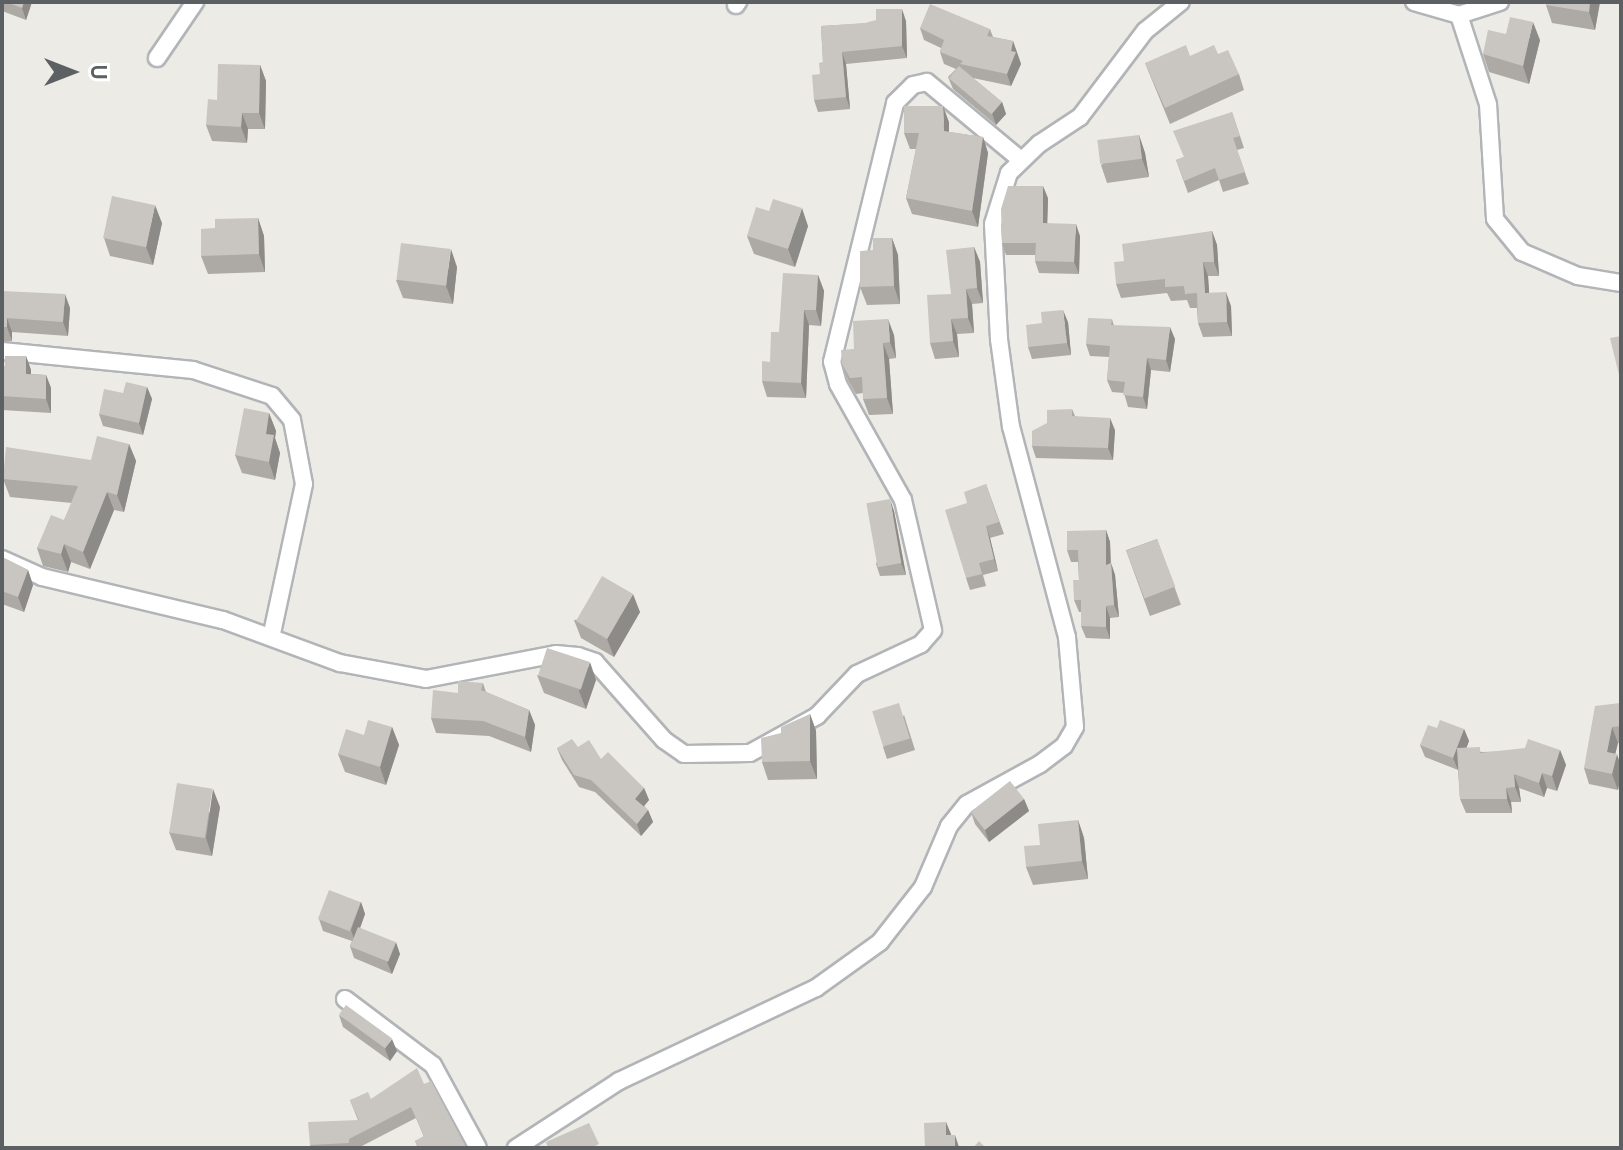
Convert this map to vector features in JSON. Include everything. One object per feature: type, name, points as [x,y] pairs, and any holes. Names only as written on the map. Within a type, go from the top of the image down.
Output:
[{"type":"street","points":[[157,58],[195,2]]},
{"type":"street","points":[[516,1148],[619,1081],[816,988],[880,942],[923,887],[949,826],[967,804],[1040,764],[1064,746],[1075,727],[1067,637],[1011,427],[999,339],[993,224],[1009,173],[1021,160],[1080,117],[1145,31],[1181,2]]},
{"type":"street","points":[[1414,2],[1459,15],[1500,2]]},
{"type":"street","points":[[1459,15],[1488,104],[1495,219],[1522,252],[1578,276],[1621,283]]},
{"type":"street","points":[[2,559],[42,577],[223,620],[340,663],[426,679],[556,654],[578,656],[595,662],[664,740],[684,754],[750,753],[817,716],[857,674],[921,644],[933,630],[903,500],[838,384],[832,362],[895,103],[913,85],[927,82],[1021,160]]},
{"type":"street","points":[[2,351],[193,370],[272,396],[292,420],[304,484],[271,638]]},
{"type":"street","points":[[345,999],[433,1065],[478,1148]]},
{"type":"building","points":[[6,2],[24,2],[22,8]]},
{"type":"building","points":[[1546,2],[1590,2],[1589,12],[1546,5]]},
{"type":"building","points":[[930,4],[990,29],[987,36],[1013,41],[1011,51],[1016,52],[1007,74],[960,64],[963,61],[940,52],[944,40],[920,28]]},
{"type":"building","points":[[876,9],[902,9],[902,46],[842,52],[846,97],[814,100],[812,75],[820,74],[819,63],[823,62],[821,26],[876,20]]},
{"type":"building","points":[[1510,17],[1533,22],[1523,66],[1483,54],[1488,30],[1506,34]]},
{"type":"building","points":[[1186,45],[1190,56],[1214,45],[1218,54],[1228,50],[1239,74],[1165,108],[1145,63]]},
{"type":"building","points":[[218,64],[260,65],[259,113],[242,113],[241,127],[206,125],[208,99],[217,100]]},
{"type":"building","points":[[959,66],[1002,102],[992,114],[949,78]]},
{"type":"building","points":[[904,106],[943,106],[944,131],[983,137],[972,211],[906,198],[919,133],[904,133]]},
{"type":"building","points":[[1232,112],[1240,136],[1233,138],[1245,172],[1219,180],[1215,168],[1184,181],[1176,160],[1184,157],[1173,131]]},
{"type":"building","points":[[1139,135],[1142,159],[1100,164],[1097,140]]},
{"type":"building","points":[[1008,186],[1043,186],[1043,223],[1076,224],[1074,262],[1035,261],[1036,243],[1002,243],[1001,209]]},
{"type":"building","points":[[112,196],[155,205],[146,247],[103,238]]},
{"type":"building","points":[[773,199],[802,208],[788,249],[747,236],[756,207],[769,211]]},
{"type":"building","points":[[258,218],[259,254],[201,256],[201,229],[215,228],[215,219]]},
{"type":"building","points":[[1212,231],[1214,262],[1203,262],[1205,293],[1226,292],[1227,322],[1198,323],[1197,293],[1185,294],[1184,286],[1165,287],[1165,279],[1116,284],[1114,262],[1124,261],[1122,244]]},
{"type":"building","points":[[873,238],[892,238],[894,286],[860,287],[860,251],[873,250]]},
{"type":"building","points":[[401,243],[451,249],[446,286],[396,280]]},
{"type":"building","points":[[974,247],[977,288],[966,289],[968,318],[951,319],[953,341],[930,343],[927,295],[951,294],[946,250]]},
{"type":"building","points":[[783,273],[818,275],[816,310],[804,310],[801,383],[762,381],[762,361],[770,362],[771,332],[779,332]]},
{"type":"building","points":[[2,291],[65,294],[63,322],[7,318],[7,327],[2,327]]},
{"type":"building","points":[[1063,310],[1067,343],[1028,347],[1026,325],[1042,323],[1041,312]]},
{"type":"building","points":[[1088,318],[1112,319],[1111,325],[1170,327],[1166,360],[1147,358],[1143,397],[1123,395],[1125,382],[1107,380],[1110,346],[1086,344]]},
{"type":"building","points":[[888,319],[890,342],[883,343],[887,398],[863,399],[862,377],[850,378],[842,364],[841,350],[854,349],[853,321]]},
{"type":"building","points":[[1621,336],[1621,379],[1620,379],[1610,338]]},
{"type":"building","points":[[5,356],[26,356],[26,374],[46,375],[46,399],[2,396]]},
{"type":"building","points":[[126,382],[147,387],[139,423],[99,414],[104,389],[123,393]]},
{"type":"building","points":[[244,408],[269,413],[266,434],[274,435],[269,462],[235,455]]},
{"type":"building","points":[[1072,409],[1072,416],[1110,418],[1108,448],[1032,446],[1032,431],[1047,423],[1047,410]]},
{"type":"building","points":[[97,436],[129,444],[117,495],[107,492],[83,552],[64,544],[61,554],[37,548],[51,515],[64,520],[78,486],[3,479],[6,447],[91,460]]},
{"type":"building","points":[[986,484],[999,522],[986,526],[994,559],[979,563],[982,574],[966,578],[945,510],[967,503],[964,492]]},
{"type":"building","points":[[890,499],[901,563],[878,567],[866,503]]},
{"type":"building","points":[[1106,530],[1106,565],[1111,563],[1114,605],[1106,606],[1106,627],[1081,626],[1081,600],[1074,600],[1073,580],[1079,580],[1078,550],[1067,550],[1067,531]]},
{"type":"building","points":[[1157,539],[1175,587],[1144,598],[1126,551]]},
{"type":"building","points":[[2,557],[28,570],[18,597],[2,591]]},
{"type":"building","points":[[602,576],[633,594],[607,639],[576,621]]},
{"type":"building","points":[[547,648],[590,662],[581,689],[538,676]]},
{"type":"building","points":[[458,681],[483,683],[481,690],[529,710],[525,737],[483,721],[431,718],[433,690],[458,693]]},
{"type":"building","points":[[899,703],[910,738],[883,747],[872,711]]},
{"type":"building","points":[[1620,703],[1621,726],[1612,727],[1607,752],[1617,754],[1612,774],[1584,768],[1595,706]]},
{"type":"building","points":[[810,714],[810,761],[762,762],[761,738],[781,733],[781,727]]},
{"type":"building","points":[[368,720],[392,727],[380,767],[338,754],[346,729],[364,735]]},
{"type":"building","points":[[1440,720],[1464,729],[1453,758],[1420,745],[1428,725],[1437,728]]},
{"type":"building","points":[[572,739],[578,747],[589,740],[601,759],[608,752],[644,788],[635,799],[648,810],[637,824],[591,780],[574,775],[557,748]]},
{"type":"building","points":[[1528,739],[1560,750],[1552,776],[1542,773],[1539,783],[1514,774],[1515,787],[1506,788],[1507,799],[1460,799],[1457,748],[1480,747],[1480,753],[1525,748]]},
{"type":"building","points":[[1010,781],[1024,799],[985,830],[971,812]]},
{"type":"building","points":[[177,783],[213,789],[205,838],[169,832]]},
{"type":"building","points":[[1078,820],[1082,861],[1026,867],[1024,846],[1040,845],[1038,824]]},
{"type":"building","points":[[329,890],[361,902],[350,931],[318,919]]},
{"type":"building","points":[[358,927],[396,942],[388,962],[350,946]]},
{"type":"building","points":[[346,1005],[392,1039],[385,1048],[339,1015]]},
{"type":"building","points":[[417,1068],[424,1084],[431,1081],[466,1148],[419,1148],[415,1141],[424,1136],[411,1107],[349,1139],[349,1143],[310,1145],[308,1122],[359,1120],[350,1100],[368,1092],[371,1099]]},
{"type":"building","points":[[946,1122],[946,1135],[955,1135],[955,1148],[925,1148],[924,1123]]},
{"type":"building","points":[[589,1123],[599,1144],[591,1148],[548,1148],[546,1142]]},
{"type":"building","points":[[979,1141],[986,1148],[973,1148]]}]
